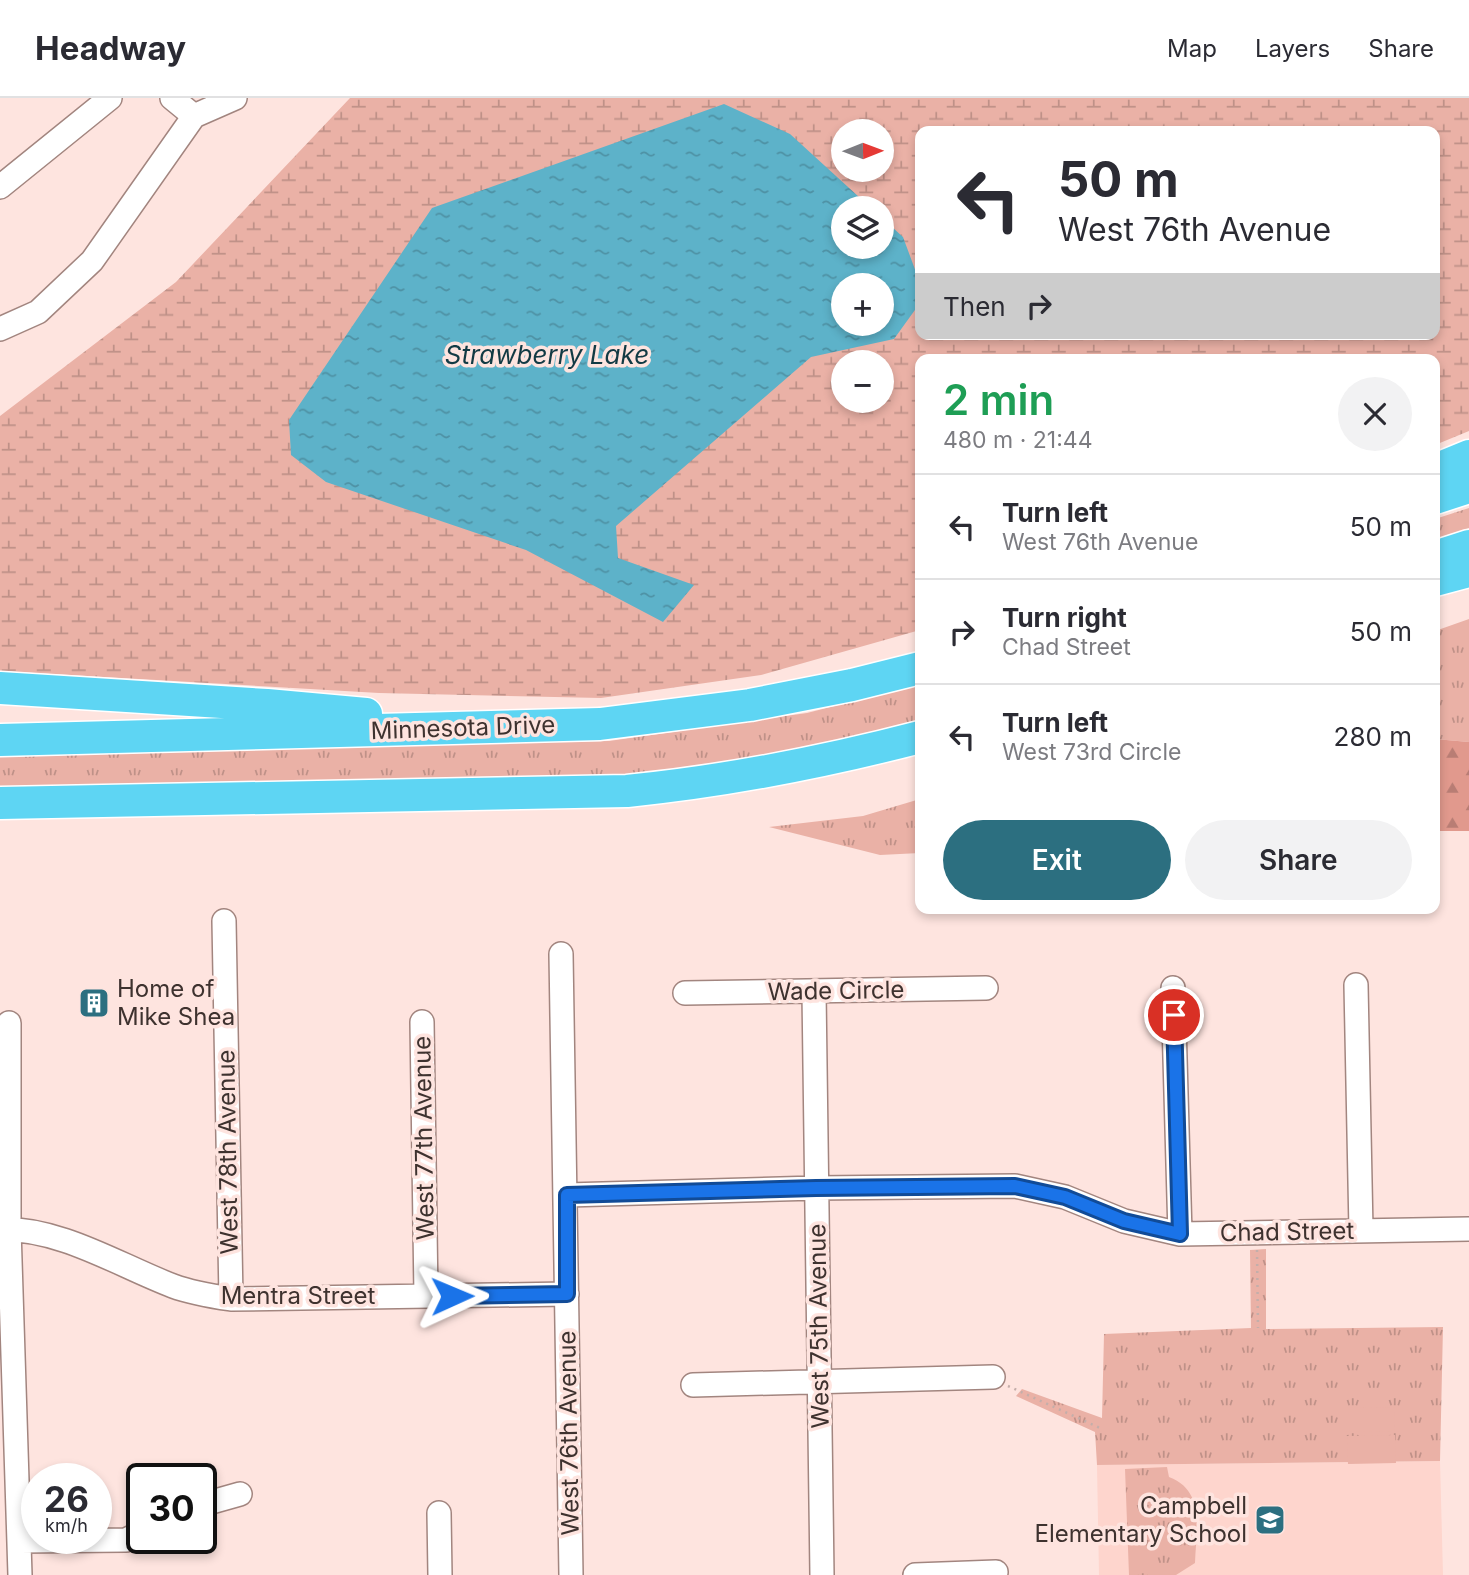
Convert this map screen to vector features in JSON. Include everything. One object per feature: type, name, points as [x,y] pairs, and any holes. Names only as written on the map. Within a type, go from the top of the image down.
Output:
[{"type":"highway","points":[[1440,468],[1469,456]]},
{"type":"highway","points":[[1440,496],[1469,487]]},
{"type":"highway","points":[[1440,555],[1469,546]]},
{"type":"highway","points":[[1440,579],[1469,571]]},
{"type":"highway","name":"Minnesota Drive","points":[[0,740],[600,724],[750,705],[915,669]]},
{"type":"highway","points":[[0,688],[267,705],[499,728]]},
{"type":"highway","points":[[0,803],[627,790],[689,785],[739,777],[868,751],[915,738]]},
{"type":"street","points":[[0,187],[110,98]]},
{"type":"street","points":[[172,98],[194,116]]},
{"type":"street","points":[[0,329],[38,312],[92,261],[194,116],[235,98]]},
{"type":"street","name":"West 78th Avenue","points":[[224,921],[231,1299]]},
{"type":"street","name":"West 76th Avenue","points":[[561,954],[567,1195],[571,1575]]},
{"type":"street","points":[[1356,985],[1361,1230]]},
{"type":"street","name":"Wade Circle","points":[[685,993],[986,988]]},
{"type":"street","points":[[1173,988],[1180,1234]]},
{"type":"street","name":"West 75th Avenue","points":[[814,992],[822,1575]]},
{"type":"street","name":"West 77th Avenue","points":[[422,1022],[426,1296]]},
{"type":"street","points":[[9,1023],[4,1229],[20,1575]]},
{"type":"street","name":"Chad Street","points":[[567,1195],[1015,1186],[1065,1197],[1124,1221],[1180,1234],[1469,1229]]},
{"type":"street","name":"Mentra Street","points":[[4,1229],[37,1232],[68,1241],[174,1286],[202,1295],[231,1299],[567,1294]]},
{"type":"street","points":[[693,1385],[993,1377]]},
{"type":"street","points":[[217,1500],[240,1494]]},
{"type":"street","points":[[439,1513],[440,1575]]},
{"type":"street","points":[[20,1541],[126,1539]]},
{"type":"street","points":[[915,1575],[996,1572]]},
{"type":"path","points":[[1258,1328],[1257,1254],[1261,1232]]},
{"type":"path","points":[[993,1377],[1100,1428]]},
{"type":"shaded area","name":"Campbell Elementary School","points":[[1440,1461],[1443,1575],[1099,1575],[1097,1465]]},
{"type":"green space","points":[[350,98],[1469,98],[1469,431],[1440,443],[1440,354],[915,354],[915,631],[761,675],[601,698],[379,693],[0,671],[0,416],[176,282]]},
{"type":"green space","points":[[1469,508],[1469,528],[1440,539],[1440,517]]},
{"type":"green space","points":[[1469,619],[1469,742],[1440,739],[1440,629]]},
{"type":"green space","points":[[915,685],[915,725],[767,759],[659,776],[0,790],[0,750],[609,741],[807,713]]},
{"type":"green space","points":[[1440,739],[1469,742],[1469,831],[1440,831]]},
{"type":"green space","points":[[915,800],[915,853],[880,855],[769,827],[863,816]]},
{"type":"green space","points":[[1266,1249],[1266,1329],[1443,1327],[1440,1461],[1097,1465],[1095,1432],[1016,1396],[1022,1389],[1102,1418],[1104,1334],[1251,1328],[1250,1250]]},
{"type":"green space","points":[[1394,1407],[1395,1431],[1346,1432],[1346,1408]]},
{"type":"green space","points":[[1395,1435],[1396,1463],[1348,1464],[1347,1436]]},
{"type":"green space","points":[[1167,1467],[1169,1477],[1181,1483],[1194,1502],[1197,1525],[1195,1563],[1176,1575],[1129,1575],[1125,1469]]},
{"type":"water","name":"Strawberry Lake","points":[[724,104],[790,134],[831,171],[831,182],[843,182],[858,196],[831,196],[831,259],[894,259],[894,229],[903,237],[915,269],[915,310],[894,339],[843,350],[831,350],[831,353],[811,357],[616,526],[618,558],[694,585],[663,622],[526,550],[326,482],[291,455],[289,420],[432,208]]},
{"type":"place","name":"Home of Mike Shea","points":[[94,1003]]},
{"type":"place","name":"Campbell Elementary School","points":[[1270,1520]]},
{"type":"route","points":[[452,1296],[567,1294],[567,1195],[1015,1186],[1065,1197],[1124,1221],[1180,1234],[1174,1015]]}]
